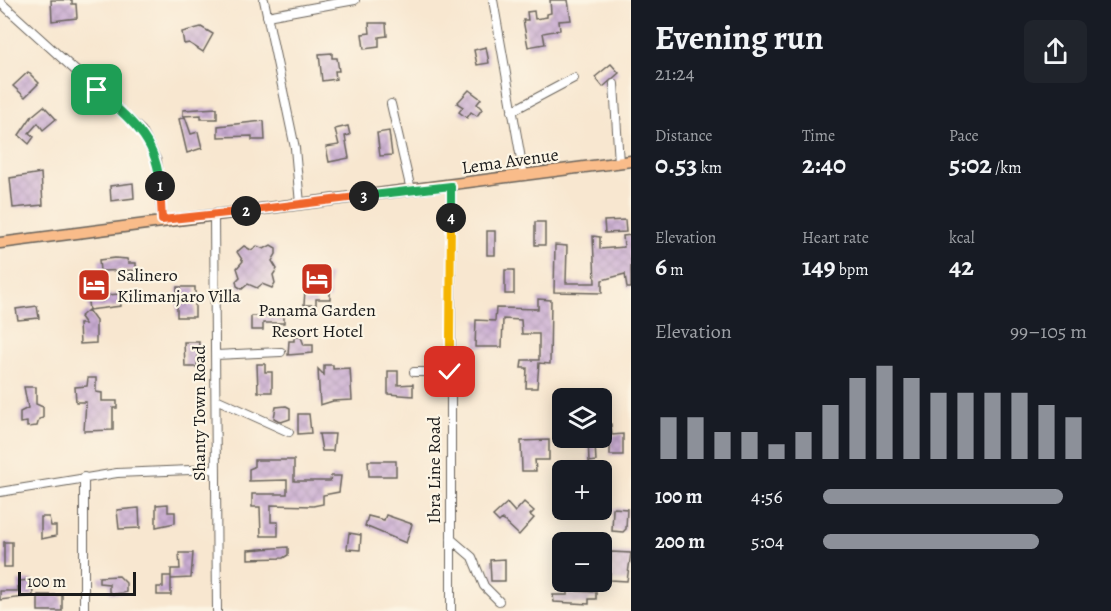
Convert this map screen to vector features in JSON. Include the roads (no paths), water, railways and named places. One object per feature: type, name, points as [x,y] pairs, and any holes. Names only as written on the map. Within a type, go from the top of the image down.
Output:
[{"type":"main road","name":"Lema Avenue","points":[[0,243],[162,220],[451,186],[631,161]]},
{"type":"street","points":[[264,0],[295,148],[300,204]]},
{"type":"street","points":[[267,16],[355,0]]},
{"type":"street","points":[[492,0],[524,176]]},
{"type":"street","points":[[0,2],[142,131],[157,161],[162,220]]},
{"type":"street","points":[[512,111],[574,78]]},
{"type":"street","points":[[614,84],[619,163]]},
{"type":"street","points":[[391,104],[411,190]]},
{"type":"street","name":"Ibra Line Road","points":[[451,186],[451,611]]},
{"type":"street","name":"Shanty Town Road","points":[[214,215],[217,611]]},
{"type":"street","points":[[216,355],[281,352]]},
{"type":"street","points":[[414,372],[450,372]]},
{"type":"street","points":[[216,399],[289,432]]},
{"type":"street","points":[[0,492],[84,477],[150,470],[215,469]]},
{"type":"street","points":[[84,477],[84,611]]},
{"type":"street","points":[[451,539],[472,557],[484,586],[500,601]]},
{"type":"place","name":"Panama Garden Resort Hotel","points":[[317,279]]},
{"type":"place","name":"Salinero Kilimanjaro Villa","points":[[94,285]]}]
